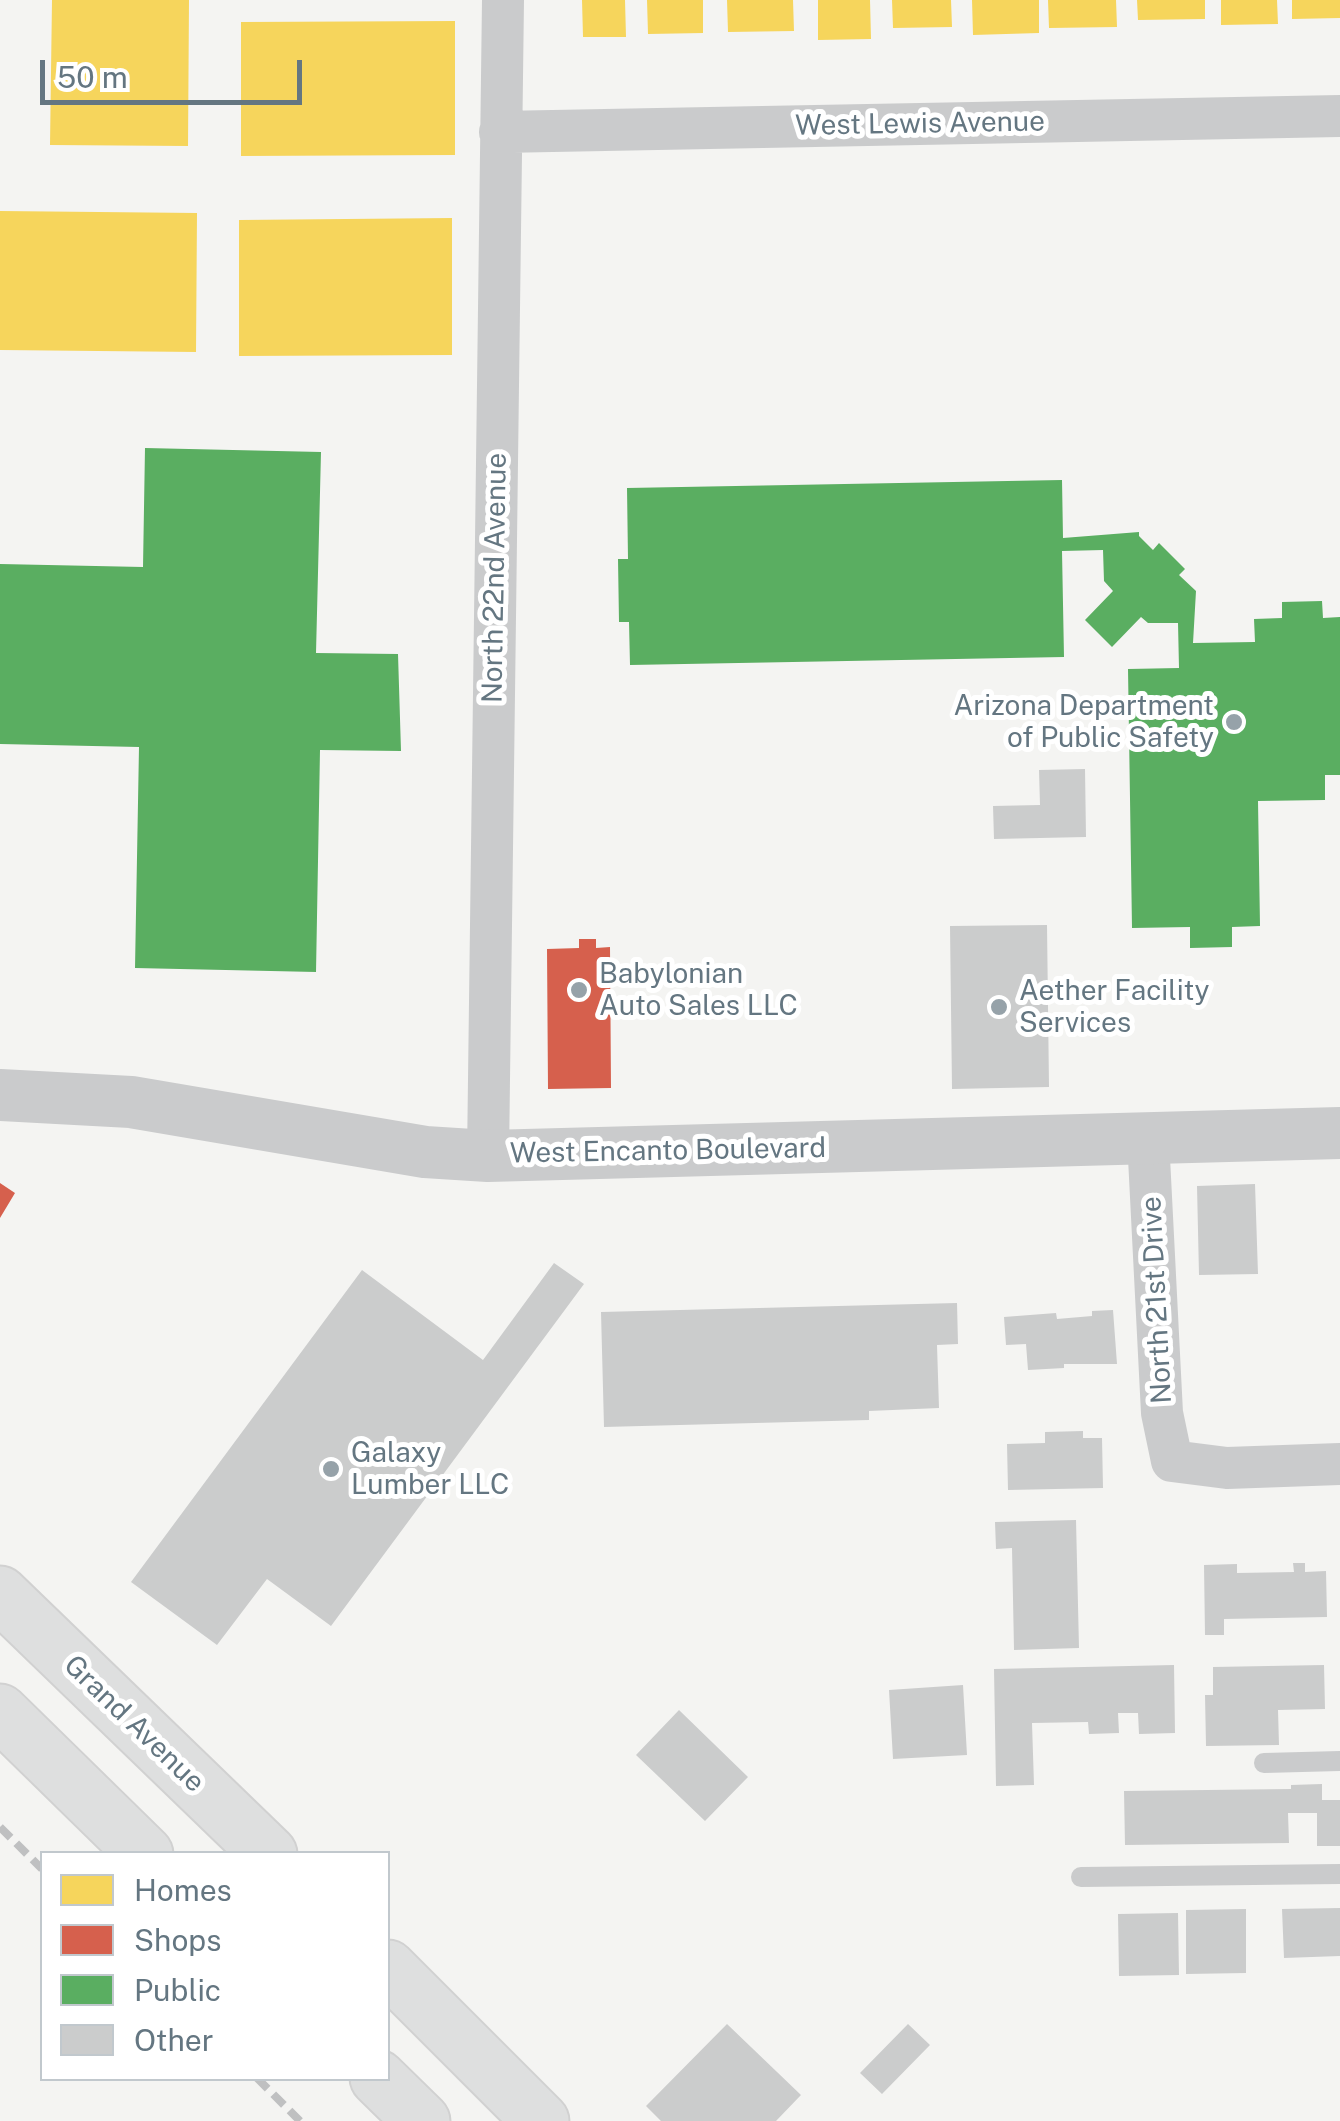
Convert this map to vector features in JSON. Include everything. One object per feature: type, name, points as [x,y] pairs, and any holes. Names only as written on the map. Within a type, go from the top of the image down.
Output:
[{"type":"main road","name":"Grand Avenue","points":[[0,1594],[266,1851]]},
{"type":"main road","points":[[0,1712],[143,1851]]},
{"type":"main road","points":[[93,1803],[154,1743]]},
{"type":"main road","points":[[390,1970],[541,2121]]},
{"type":"main road","points":[[381,2081],[422,2121]]},
{"type":"street","name":"North 22nd Avenue","points":[[488,1156],[503,0]]},
{"type":"street","name":"West Lewis Avenue","points":[[500,132],[1340,116]]},
{"type":"street","name":"West Encanto Boulevard","points":[[0,1095],[131,1102],[424,1152],[488,1156],[1340,1133]]},
{"type":"street","name":"North 21st Drive","points":[[1148,1138],[1162,1413],[1172,1461],[1227,1468],[1340,1464]]},
{"type":"lane","points":[[1264,1763],[1340,1761]]},
{"type":"lane","points":[[1081,1877],[1340,1874]]},
{"type":"building: Homes","points":[[52,0],[189,0],[188,146],[50,145]]},
{"type":"building: Homes","points":[[582,0],[625,0],[626,37],[583,37]]},
{"type":"building: Homes","points":[[647,0],[703,0],[703,33],[648,34]]},
{"type":"building: Homes","points":[[727,0],[793,0],[794,31],[728,32]]},
{"type":"building: Homes","points":[[818,0],[870,0],[871,39],[818,40]]},
{"type":"building: Homes","points":[[892,0],[951,0],[952,27],[893,28]]},
{"type":"building: Homes","points":[[972,0],[1039,0],[1039,33],[973,35]]},
{"type":"building: Homes","points":[[1048,0],[1116,0],[1117,27],[1049,28]]},
{"type":"building: Homes","points":[[1137,0],[1205,0],[1205,19],[1138,20]]},
{"type":"building: Homes","points":[[1221,0],[1277,0],[1278,24],[1221,25]]},
{"type":"building: Homes","points":[[1292,0],[1340,0],[1340,18],[1292,19]]},
{"type":"building: Homes","points":[[455,21],[455,155],[241,156],[241,22]]},
{"type":"building: Homes","points":[[0,211],[197,213],[196,352],[0,350]]},
{"type":"building: Homes","points":[[452,218],[452,355],[239,356],[239,220]]},
{"type":"building: Shops","name":"Babylonian Auto Sales LLC","points":[[579,939],[596,939],[596,948],[610,947],[611,1088],[548,1089],[547,949],[579,948]]},
{"type":"building: Shops","points":[[0,1183],[15,1193],[0,1218]]},
{"type":"building: Public","points":[[145,448],[321,452],[316,653],[398,654],[401,751],[320,750],[316,972],[135,968],[139,747],[0,744],[0,564],[143,567]]},
{"type":"building: Public","name":"Arizona Department of Public Safety","points":[[1062,480],[1063,538],[1139,532],[1153,550],[1159,543],[1185,569],[1179,575],[1196,591],[1193,643],[1255,642],[1254,619],[1282,618],[1282,602],[1322,601],[1323,618],[1340,617],[1340,775],[1325,775],[1325,800],[1258,801],[1260,926],[1232,927],[1232,947],[1190,948],[1190,927],[1132,928],[1128,669],[1179,668],[1178,623],[1148,623],[1141,617],[1112,647],[1085,620],[1113,591],[1104,581],[1103,550],[1062,551],[1064,657],[630,665],[629,622],[619,622],[618,559],[628,559],[627,488]]},
{"type":"building: Other","points":[[1085,769],[1086,837],[994,839],[993,806],[1040,805],[1039,770]]},
{"type":"building: Other","name":"Aether Facility Services","points":[[1047,925],[1049,1087],[952,1089],[950,926]]},
{"type":"building: Other","points":[[1255,1184],[1258,1274],[1199,1275],[1197,1186]]},
{"type":"building: Other","name":"Galaxy Lumber LLC","points":[[554,1263],[584,1284],[331,1626],[267,1579],[217,1645],[131,1582],[362,1270],[483,1360]]},
{"type":"building: Other","points":[[957,1303],[958,1344],[937,1345],[939,1408],[869,1411],[869,1420],[604,1427],[601,1312]]},
{"type":"building: Other","points":[[1113,1310],[1117,1364],[1064,1364],[1064,1368],[1028,1370],[1026,1344],[1006,1345],[1004,1317],[1056,1313],[1057,1319]]},
{"type":"building: Other","points":[[1083,1431],[1083,1438],[1102,1438],[1103,1488],[1008,1490],[1007,1444],[1045,1443],[1045,1432]]},
{"type":"building: Other","points":[[1076,1520],[1079,1648],[1014,1650],[1012,1548],[996,1549],[995,1522]]},
{"type":"building: Other","points":[[1293,1563],[1305,1563],[1305,1572],[1326,1571],[1327,1617],[1224,1619],[1224,1635],[1205,1635],[1204,1565],[1237,1564],[1237,1573],[1294,1572]]},
{"type":"building: Other","points":[[1174,1665],[1175,1733],[1139,1734],[1138,1713],[1118,1713],[1119,1733],[1089,1734],[1088,1722],[1032,1723],[1034,1785],[996,1786],[994,1669]]},
{"type":"building: Other","points":[[1324,1665],[1325,1709],[1278,1710],[1279,1745],[1206,1746],[1205,1695],[1213,1695],[1213,1667]]},
{"type":"building: Other","points":[[963,1685],[967,1755],[893,1759],[889,1690]]},
{"type":"building: Other","points":[[679,1710],[748,1777],[705,1821],[636,1755]]},
{"type":"building: Other","points":[[1322,1784],[1322,1800],[1340,1800],[1340,1846],[1317,1846],[1317,1813],[1288,1813],[1289,1843],[1125,1845],[1124,1791],[1291,1789],[1291,1785]]},
{"type":"building: Other","points":[[1340,1908],[1340,1956],[1284,1958],[1282,1909]]},
{"type":"building: Other","points":[[1246,1909],[1246,1973],[1186,1974],[1186,1910]]},
{"type":"building: Other","points":[[1178,1913],[1179,1975],[1119,1976],[1118,1914]]},
{"type":"building: Other","points":[[727,2024],[801,2095],[776,2121],[661,2121],[646,2106]]},
{"type":"building: Other","points":[[908,2024],[930,2045],[882,2094],[860,2073]]},
{"type":"railway","points":[[0,1827],[40,1867]]},
{"type":"railway","points":[[260,2081],[300,2121]]},
{"type":"place","name":"Arizona Department of Public Safety","points":[[1234,722]]},
{"type":"place","name":"Babylonian Auto Sales LLC","points":[[579,990]]},
{"type":"place","name":"Aether Facility Services","points":[[999,1007]]},
{"type":"place","name":"Galaxy Lumber LLC","points":[[331,1469]]}]
